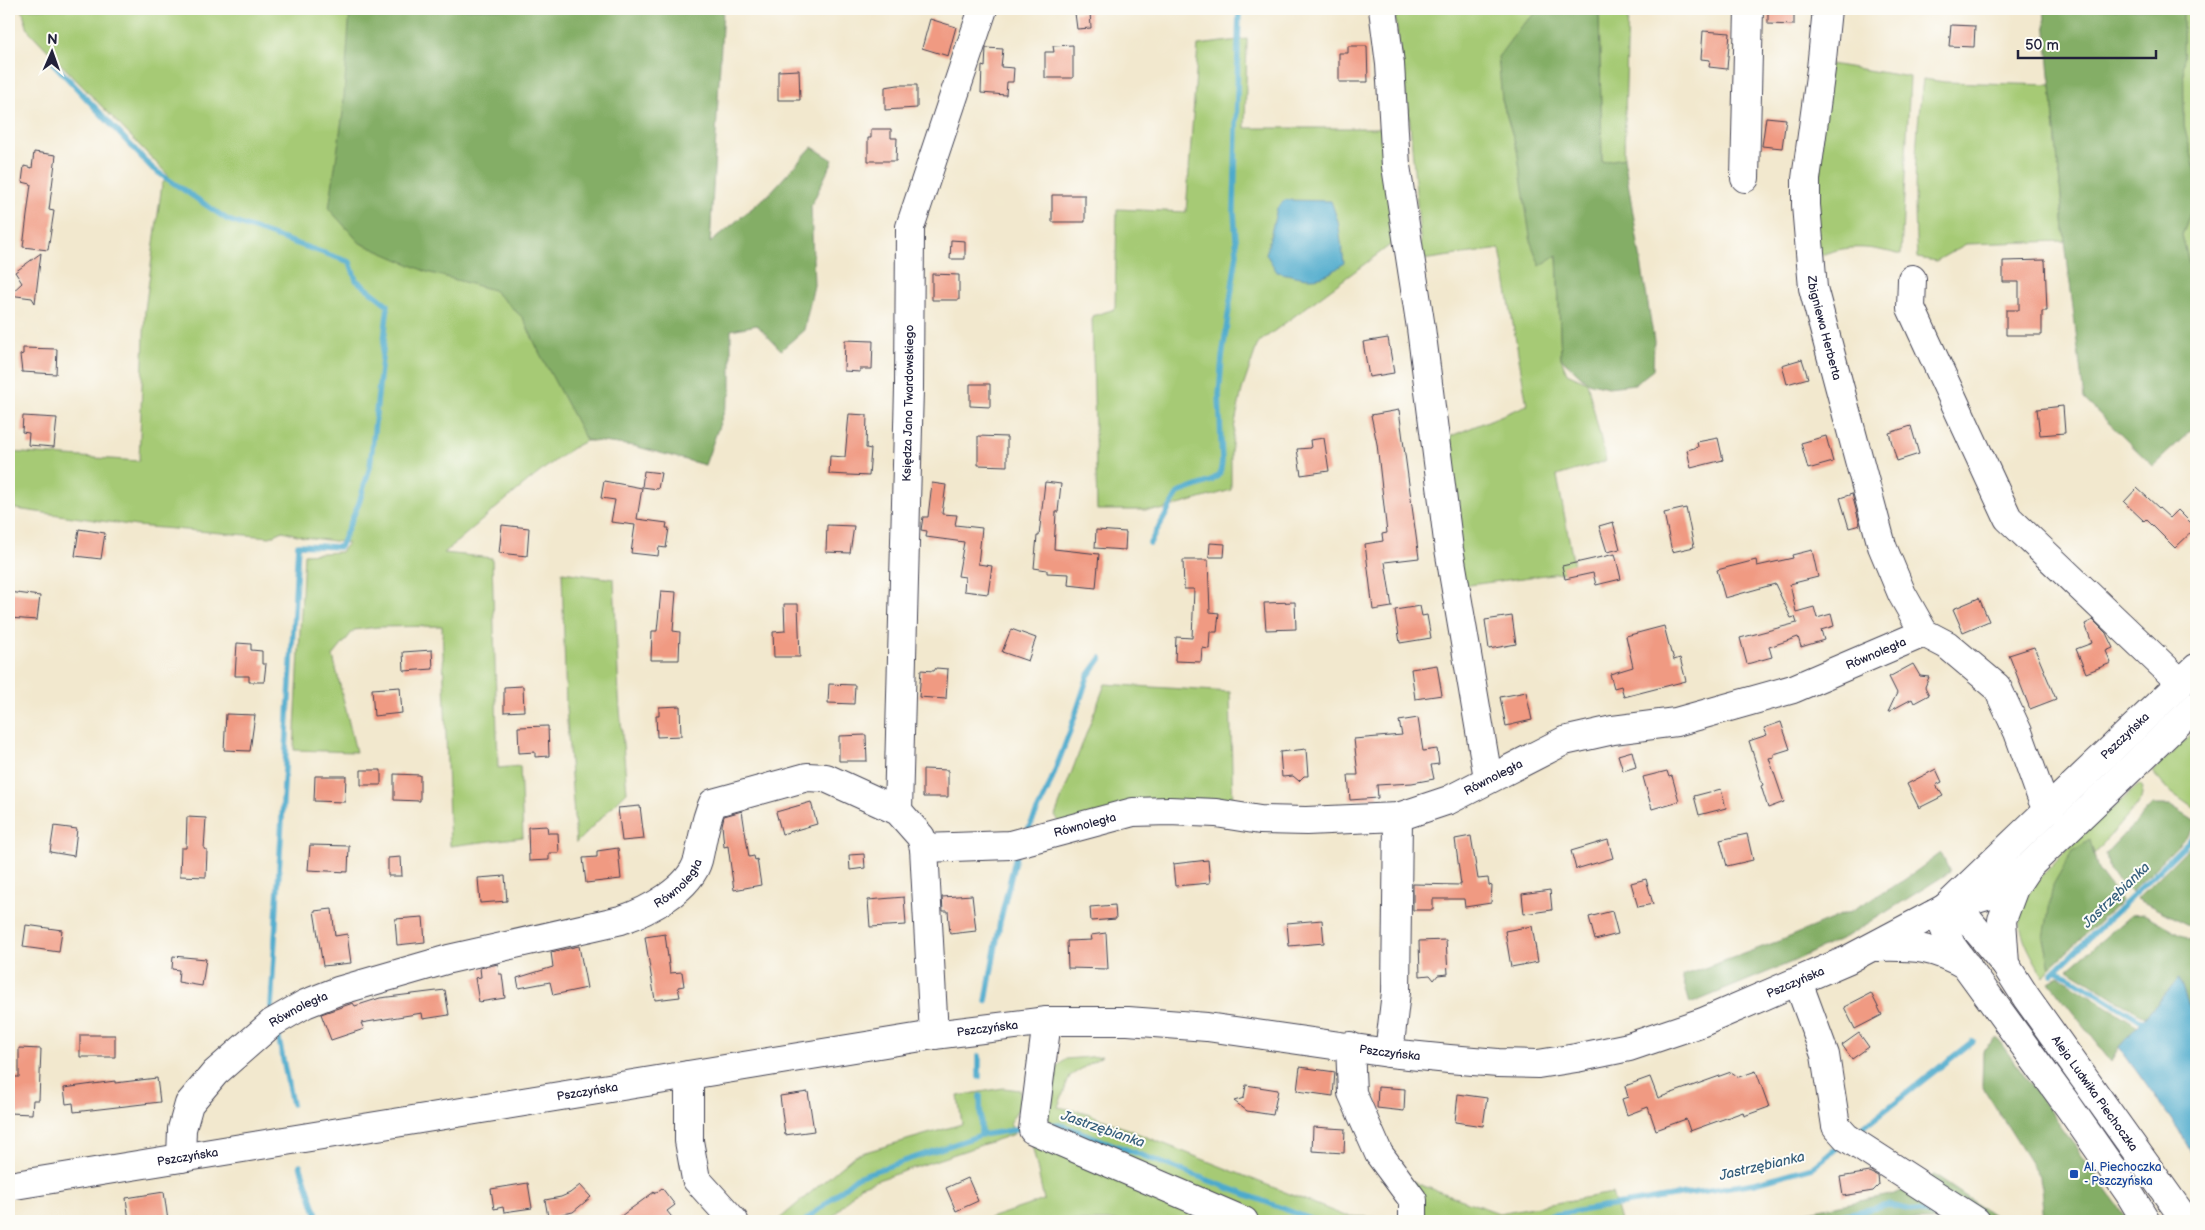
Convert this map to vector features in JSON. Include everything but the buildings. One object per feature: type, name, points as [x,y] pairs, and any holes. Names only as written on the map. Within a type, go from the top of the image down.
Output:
[{"type":"street","name":"Księdza Jana Twardowskiego","points":[[898,811],[909,388],[910,227],[983,9]]},
{"type":"street","points":[[1383,9],[1390,64],[1396,166],[1421,328],[1449,549],[1488,778]]},
{"type":"street","points":[[1745,178],[1749,9]]},
{"type":"street","name":"Zbigniewa Herberta","points":[[1827,9],[1821,70],[1806,179],[1806,205],[1813,288],[1882,546],[1902,594],[1924,633]]},
{"type":"street","points":[[1912,279],[1911,308],[2008,518],[2189,675]]},
{"type":"street","name":"Równoległa","points":[[181,1158],[182,1130],[189,1104],[215,1073],[272,1023],[305,1004],[338,990],[449,959],[637,915],[671,894],[690,876],[698,862],[707,817],[713,804],[807,777],[826,778],[898,811],[921,837],[924,848],[1010,845],[1133,812],[1169,810],[1260,820],[1296,821],[1398,817],[1449,800],[1488,778],[1564,741],[1613,730],[1676,722],[1792,689],[1924,633],[1947,645],[1997,686],[2018,732],[2042,799],[2051,808]]},
{"type":"street","name":"Pszczyńska","points":[[1945,908],[2189,675]]},
{"type":"street","name":"Pszczyńska","points":[[9,1186],[934,1035],[1047,1021],[1128,1021],[1207,1027],[1389,1053],[1498,1063],[1538,1064],[1629,1047],[1702,1022],[1798,982],[1945,908],[1990,895],[2028,867],[2196,706]]},
{"type":"street","points":[[1389,1053],[1396,992],[1398,817]]},
{"type":"street","points":[[924,848],[934,1035]]},
{"type":"street","name":"Aleja Ludwika Piechoczka","points":[[2005,964],[2002,920],[2014,888],[2028,867]]},
{"type":"street","points":[[1945,908],[1943,925],[1951,945],[2099,1150],[2146,1221]]},
{"type":"street","name":"Aleja Ludwika Piechoczka","points":[[1945,908],[1956,910],[1964,916],[2005,964],[2026,997],[2186,1221]]},
{"type":"street","points":[[1870,947],[1908,946],[1934,950],[1967,966]]},
{"type":"street","points":[[1798,982],[1825,1055],[1836,1126],[1843,1133],[1976,1221]]},
{"type":"street","points":[[1047,1021],[1034,1123],[1244,1221]]},
{"type":"street","points":[[1350,1046],[1352,1093],[1379,1154],[1413,1200],[1413,1220]]},
{"type":"street","points":[[689,1074],[689,1141],[696,1179],[734,1221]]},
{"type":"green space","points":[[22,9],[716,9],[705,465],[618,443],[588,441],[578,445],[540,472],[444,553],[492,558],[498,768],[520,766],[523,837],[450,846],[442,626],[378,627],[354,630],[333,656],[356,752],[294,750],[304,554],[341,552],[348,543],[304,537],[283,531],[270,537],[137,526],[9,508],[9,452],[139,461],[145,310],[162,184],[169,176],[28,30]]},
{"type":"green space","points":[[350,9],[723,9],[710,243],[769,194],[812,147],[833,160],[811,206],[814,285],[804,330],[781,350],[757,325],[731,330],[731,392],[705,465],[634,446],[586,440],[523,318],[493,290],[427,272],[360,243],[329,209],[343,112]]},
{"type":"green space","points":[[1394,9],[1541,9],[1535,13],[1502,100],[1517,150],[1557,255],[1561,358],[1567,373],[1587,382],[1606,461],[1557,476],[1575,571],[1462,586],[1446,438],[1527,405],[1500,249],[1422,260],[1410,124]]},
{"type":"green space","points":[[1541,9],[1599,9],[1602,162],[1624,158],[1654,341],[1653,370],[1635,384],[1608,387],[1587,382],[1561,358],[1557,255],[1540,266],[1531,243],[1517,150],[1502,100],[1498,57],[1521,26]]},
{"type":"green space","points":[[1599,9],[1628,9],[1624,158],[1602,162]]},
{"type":"green space","points":[[2044,9],[2183,9],[2184,125],[2196,172],[2196,198],[2182,235],[2191,271],[2196,279],[2196,426],[2153,466],[2084,399],[2065,241]]},
{"type":"green space","points":[[2183,9],[2196,9],[2196,172],[2184,125]]},
{"type":"green space","points":[[1247,39],[1245,128],[1381,128],[1393,243],[1258,343],[1242,390],[1235,423],[1231,452],[1231,490],[1161,510],[1097,510],[1092,316],[1115,309],[1117,209],[1186,212],[1198,45]]},
{"type":"green space","points":[[1830,64],[1910,77],[1901,255],[1868,248],[1848,248],[1816,257],[1814,203]]},
{"type":"green space","points":[[1923,79],[1945,82],[2051,85],[2065,241],[1966,244],[1936,261],[1917,258],[1916,168]]},
{"type":"green space","points":[[2196,198],[2196,266],[2191,271],[2182,235]]},
{"type":"green space","points":[[562,572],[614,579],[619,697],[627,792],[576,843],[566,708]]},
{"type":"green space","points":[[1105,684],[1230,692],[1233,809],[1061,825],[1055,816]]},
{"type":"green space","points":[[2196,730],[2196,810],[2169,791],[2152,772]]},
{"type":"green space","points":[[2140,784],[2143,788],[2141,800],[2094,854],[2089,840],[2044,938],[2050,968],[2044,977],[2022,933],[2019,917],[2023,903],[2050,867],[2090,828]]},
{"type":"green space","points":[[2152,805],[2169,805],[2196,822],[2196,827],[2131,892],[2109,871],[2106,854]]},
{"type":"green space","points":[[2090,840],[2098,870],[2121,901],[2050,968],[2044,938],[2053,885],[2073,850]]},
{"type":"green space","points":[[2196,840],[2196,929],[2137,899]]},
{"type":"green space","points":[[1941,853],[1950,872],[1851,934],[1792,962],[1690,1004],[1682,976],[1779,941],[1851,911],[1904,880]]},
{"type":"green space","points":[[2144,914],[2196,943],[2196,1026],[2179,979],[2145,1017],[2068,969],[2131,915]]},
{"type":"green space","points":[[2059,976],[2138,1026],[2119,1047],[2111,1061],[2049,982]]},
{"type":"green space","points":[[1997,1038],[2129,1221],[2044,1221],[2040,1177],[1982,1086],[1983,1051]]},
{"type":"green space","points":[[1102,1056],[1070,1076],[1058,1107],[1084,1112],[1345,1216],[1414,1219],[1407,1180],[1499,1213],[1612,1193],[1620,1221],[981,1221],[1044,1200],[1029,1130],[1047,1075],[1066,1059]]},
{"type":"green space","points":[[1003,1088],[1020,1090],[1019,1107],[1010,1122],[1014,1134],[860,1186],[829,1221],[777,1221],[855,1155],[962,1124],[958,1096]]},
{"type":"green space","points":[[1934,1175],[2002,1221],[1759,1221],[1895,1194]]},
{"type":"water","points":[[1285,200],[1331,201],[1338,221],[1344,263],[1327,275],[1312,278],[1277,272],[1266,254],[1277,208]]},
{"type":"water","points":[[2179,979],[2196,1026],[2196,1161],[2178,1129],[2119,1047]]},
{"type":"waterway","points":[[1150,543],[1178,493],[1211,481],[1220,474],[1222,462],[1219,395],[1222,358],[1237,253],[1234,212],[1239,9]]},
{"type":"waterway","points":[[53,63],[153,169],[228,220],[350,262],[356,280],[388,305],[370,467],[359,503],[340,547],[298,545],[271,1007]]},
{"type":"waterway","points":[[1028,830],[1048,789],[1088,676],[1101,658]]},
{"type":"waterway","name":"Jastrzębianka","points":[[2052,974],[2196,834]]},
{"type":"waterway","points":[[986,1001],[1000,922],[1016,856]]},
{"type":"waterway","points":[[2056,970],[2142,1021]]},
{"type":"waterway","points":[[277,1030],[292,1104]]},
{"type":"waterway","name":"Jastrzębianka","points":[[1855,1134],[1973,1041]]},
{"type":"waterway","points":[[979,1056],[979,1077]]},
{"type":"waterway","points":[[980,1096],[981,1135]]},
{"type":"waterway","name":"Jastrzębianka","points":[[1049,1125],[1059,1124],[1316,1221]]},
{"type":"waterway","name":"Jastrzębianka","points":[[805,1221],[857,1177],[981,1135],[1027,1128]]},
{"type":"waterway","name":"Jastrzębianka","points":[[1515,1221],[1755,1183],[1813,1167],[1842,1144]]},
{"type":"waterway","points":[[300,1165],[319,1221]]},
{"type":"waterway","points":[[1815,1221],[1889,1205],[1942,1217],[1948,1221]]},
{"type":"place","name":"Al. Piechoczka - Pszczyńska","points":[[2074,1174]]}]
